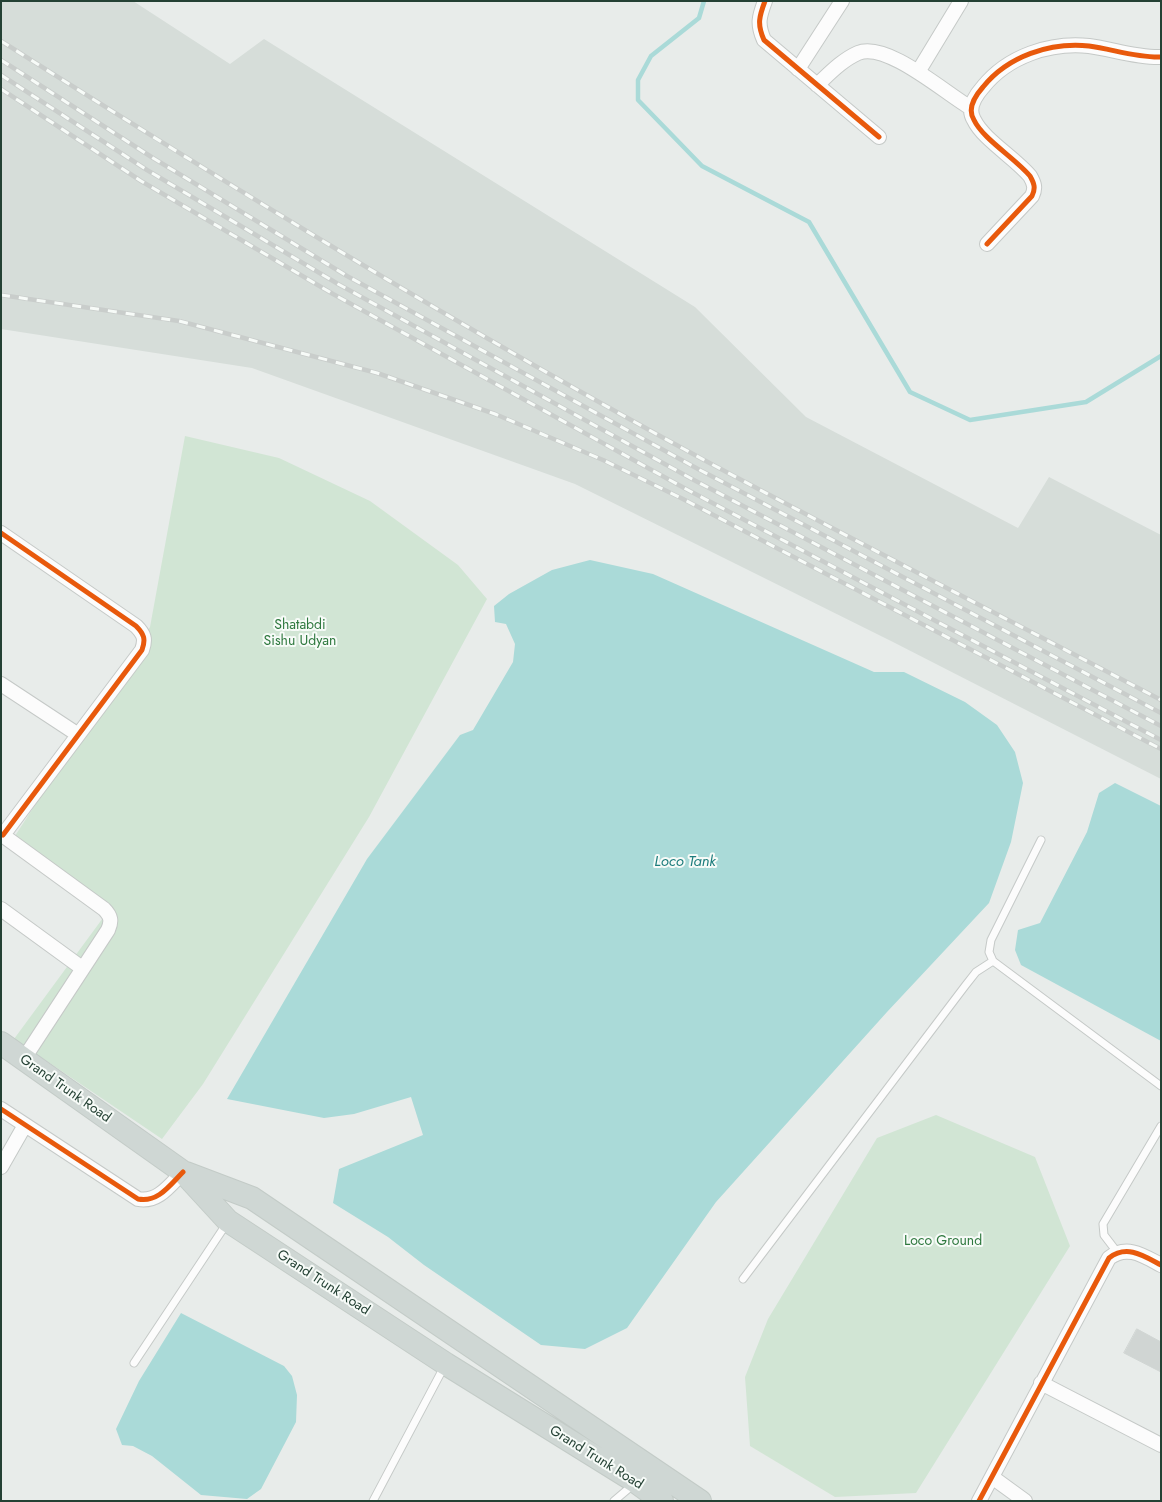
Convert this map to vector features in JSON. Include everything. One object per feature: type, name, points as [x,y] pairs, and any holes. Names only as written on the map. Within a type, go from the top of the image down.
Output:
[{"type":"main road","name":"Grand Trunk Road","points":[[1,1043],[183,1172],[228,1222],[446,1364],[636,1482],[662,1501]]},
{"type":"main road","points":[[183,1172],[252,1198],[700,1501]]},
{"type":"street","points":[[765,1],[759,16],[759,28],[764,40],[879,138]]},
{"type":"street","points":[[798,69],[842,1]]},
{"type":"street","points":[[918,72],[960,1]]},
{"type":"street","points":[[987,244],[1035,191],[1034,184],[1022,167],[981,130],[973,120],[971,108],[975,96],[986,83],[1012,63],[1033,52],[1058,46],[1088,46],[1161,57]]},
{"type":"street","points":[[817,85],[846,60],[859,52],[872,52],[892,56],[918,72],[955,99],[971,108]]},
{"type":"street","points":[[1,533],[136,626],[143,632],[145,641],[142,650],[2,834],[110,915],[111,922],[108,930],[23,1060]]},
{"type":"street","points":[[1,684],[77,734]]},
{"type":"street","points":[[1,909],[82,968]]},
{"type":"street","points":[[1,1109],[138,1199],[147,1201],[156,1198],[183,1172]]},
{"type":"street","points":[[1,1167],[26,1125]]},
{"type":"street","points":[[980,1501],[1103,1266],[1109,1258],[1116,1252],[1127,1251],[1142,1255],[1161,1265]]},
{"type":"street","points":[[1041,1383],[1161,1445]]},
{"type":"street","points":[[992,1477],[1025,1501]]},
{"type":"lane","points":[[1041,840],[991,940],[989,952],[993,961],[1161,1086]]},
{"type":"lane","points":[[743,1279],[964,986],[976,972],[993,961]]},
{"type":"lane","points":[[1116,1252],[1104,1235],[1104,1224],[1161,1126]]},
{"type":"lane","points":[[134,1362],[228,1222]]},
{"type":"lane","points":[[373,1501],[446,1364]]},
{"type":"lane","points":[[614,1501],[636,1482]]},
{"type":"shaded area","points":[[1,1],[133,1],[230,64],[264,39],[695,307],[806,417],[1018,528],[1049,477],[1161,535],[1161,779],[893,642],[575,484],[252,368],[1,329]]},
{"type":"green space","name":"Shatabdi Sishu Udyan","points":[[185,436],[279,458],[370,501],[458,565],[487,599],[369,817],[203,1084],[162,1139],[14,1039],[111,907],[13,839],[150,627]]},
{"type":"green space","name":"Loco Ground","points":[[936,1115],[1035,1157],[1070,1246],[916,1493],[835,1497],[750,1446],[745,1377],[768,1319],[877,1138]]},
{"type":"water","name":"Loco Tank","points":[[590,560],[653,574],[874,672],[904,672],[965,702],[997,725],[1015,752],[1023,783],[1011,842],[989,903],[887,1012],[716,1202],[627,1328],[585,1349],[541,1345],[424,1265],[388,1237],[333,1203],[339,1169],[423,1135],[411,1097],[354,1114],[324,1118],[227,1099],[367,859],[460,735],[473,730],[513,662],[515,644],[506,624],[495,622],[494,606],[509,594],[552,570]]},
{"type":"water","points":[[1115,783],[1161,806],[1161,1041],[1021,965],[1015,950],[1018,930],[1040,923],[1087,832],[1099,793]]},
{"type":"water","points":[[181,1313],[284,1366],[292,1376],[297,1395],[296,1422],[261,1489],[247,1499],[201,1495],[152,1456],[133,1446],[122,1445],[116,1429],[139,1381]]},
{"type":"building","points":[[1137,1329],[1161,1342],[1161,1372],[1124,1353]]},
{"type":"waterway","points":[[704,1],[699,18],[651,56],[638,80],[638,100],[702,166],[809,222],[910,392],[970,420],[1086,402],[1161,356]]},
{"type":"railway","points":[[1,41],[261,203],[437,309],[614,411],[704,460],[1161,700]]},
{"type":"railway","points":[[1,60],[153,158],[347,276],[698,469],[1161,713]]},
{"type":"railway","points":[[1,75],[147,170],[338,284],[692,479],[1161,726]]},
{"type":"railway","points":[[1,89],[141,181],[333,294],[686,489],[1161,740]]},
{"type":"railway","points":[[1,295],[179,321],[377,373],[495,414],[603,460],[681,498],[1161,749]]},
{"type":"cycle path","points":[[765,1],[760,20],[760,29],[764,40],[879,137]]},
{"type":"cycle path","points":[[987,244],[1032,196],[1034,188],[1030,176],[1024,169],[984,134],[972,116],[971,111],[977,94],[993,76],[1017,59],[1031,53],[1060,46],[1089,46],[1134,55],[1161,57]]},
{"type":"cycle path","points":[[1,533],[136,626],[141,632],[144,640],[142,650],[3,835]]},
{"type":"cycle path","points":[[1,1109],[138,1199],[145,1200],[158,1196],[183,1172]]},
{"type":"cycle path","points":[[979,1501],[1109,1258],[1122,1252],[1129,1252],[1142,1255],[1161,1265]]}]
